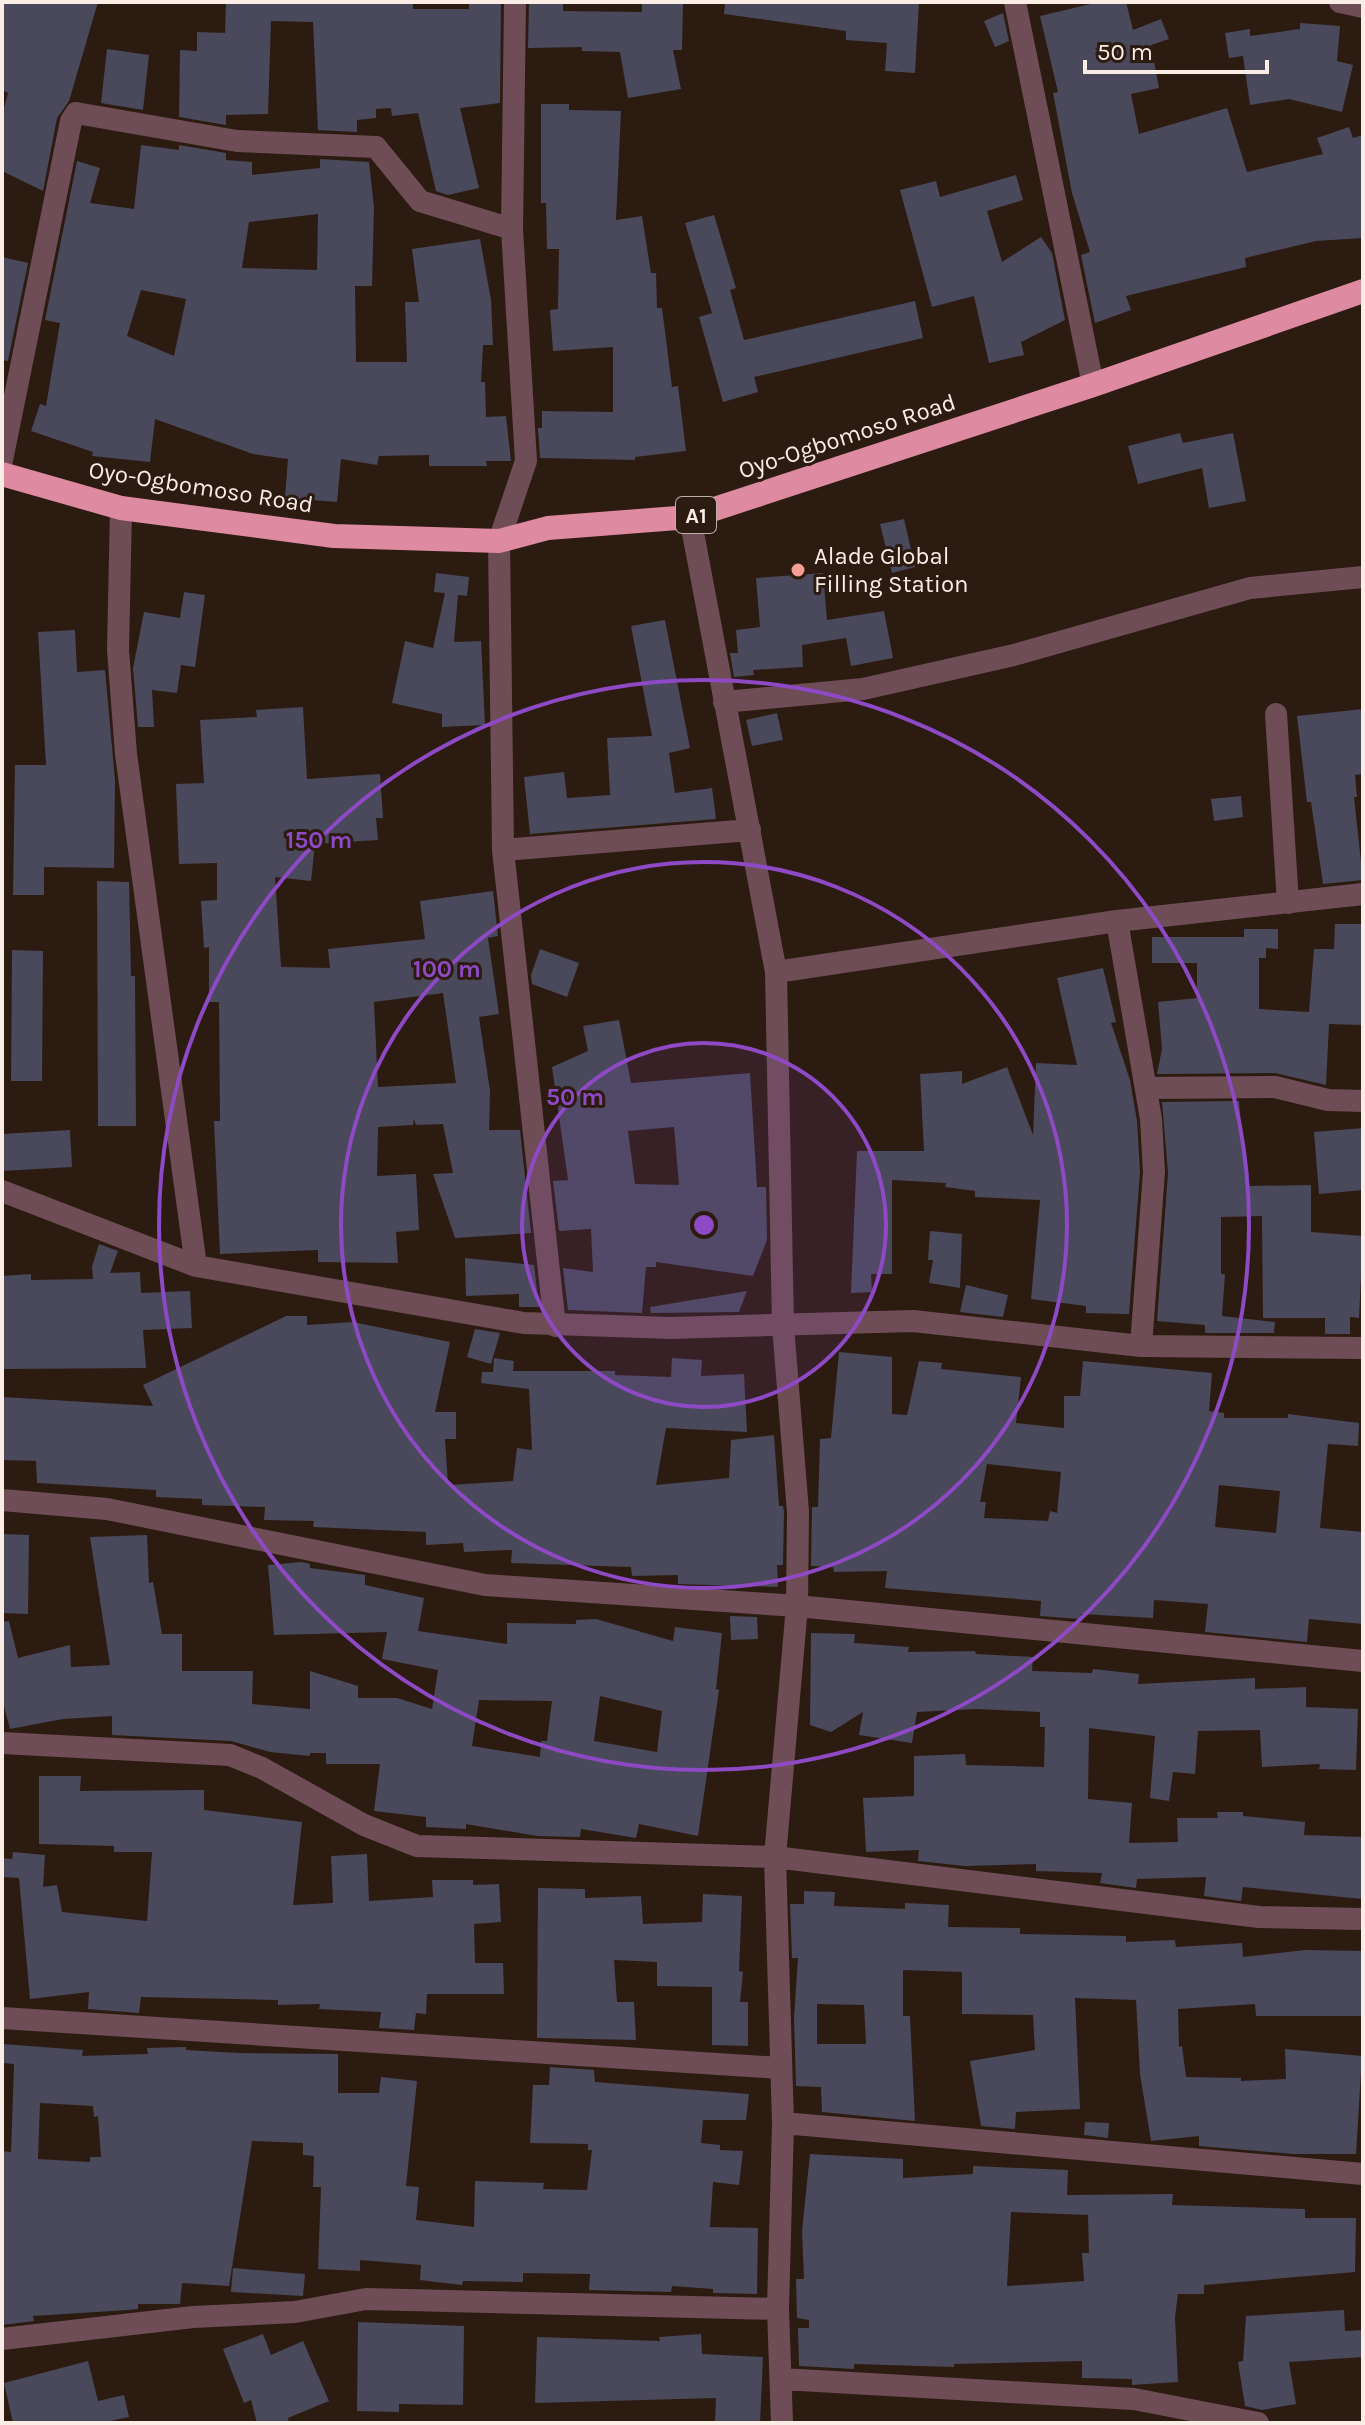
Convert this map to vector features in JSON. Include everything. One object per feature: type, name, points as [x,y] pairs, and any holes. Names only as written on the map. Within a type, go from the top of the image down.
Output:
[{"type":"highway","name":"Oyo-Ogbomoso Road","points":[[2,474],[121,508],[334,536],[499,541],[548,528],[690,517],[1093,385],[1363,291]]},
{"type":"street","points":[[515,2],[512,229],[526,461],[499,541],[503,850],[555,1326]]},
{"type":"street","points":[[1015,2],[1093,385]]},
{"type":"street","points":[[1340,2],[1363,7]]},
{"type":"street","points":[[2,460],[71,121],[76,113],[237,141],[376,147],[420,201],[512,229]]},
{"type":"street","points":[[121,508],[118,650],[126,754],[196,1266]]},
{"type":"street","points":[[690,517],[776,972],[783,1326],[798,1512],[797,1606],[775,1857],[783,2123],[778,2309],[782,2423]]},
{"type":"street","points":[[724,702],[863,689],[900,682],[1014,655],[1250,588],[1363,577]]},
{"type":"street","points":[[1276,714],[1288,903]]},
{"type":"street","points":[[503,850],[750,830]]},
{"type":"street","points":[[776,972],[1117,921],[1363,894]]},
{"type":"street","points":[[1117,921],[1146,1088],[1154,1172],[1141,1346]]},
{"type":"street","points":[[1146,1088],[1275,1087],[1328,1100],[1363,1101]]},
{"type":"street","points":[[2,1191],[196,1266],[555,1326],[783,1326],[913,1321],[1141,1346],[1363,1348]]},
{"type":"street","points":[[2,1500],[107,1509],[485,1585],[797,1606],[1363,1661]]},
{"type":"street","points":[[2,1743],[230,1755],[262,1768],[364,1825],[417,1846],[775,1857],[1259,1917],[1363,1919]]},
{"type":"street","points":[[2,2018],[780,2068]]},
{"type":"street","points":[[783,2123],[1363,2174]]},
{"type":"street","points":[[2,2339],[193,2317],[295,2312],[366,2299],[778,2309]]},
{"type":"street","points":[[782,2379],[1134,2399],[1258,2423]]},
{"type":"building","points":[[2,2],[98,2],[69,101],[57,118],[43,191],[2,171],[2,115],[8,93],[2,90]]},
{"type":"building","points":[[226,2],[413,2],[413,9],[469,9],[469,2],[501,2],[500,103],[460,108],[479,188],[448,195],[436,191],[418,113],[392,116],[391,108],[376,109],[376,118],[357,120],[357,132],[318,130],[313,22],[271,21],[268,114],[226,115],[226,125],[179,117],[180,50],[197,51],[197,32],[225,33]]},
{"type":"building","points":[[529,2],[563,2],[563,11],[642,12],[642,2],[683,2],[682,50],[673,50],[681,89],[628,98],[620,52],[582,51],[582,47],[528,48]]},
{"type":"building","points":[[725,2],[919,2],[915,73],[885,71],[887,43],[846,40],[846,31],[724,14]]},
{"type":"building","points":[[1099,2],[1126,2],[1133,30],[1161,19],[1169,39],[1151,45],[1159,88],[1131,94],[1139,134],[1227,108],[1247,172],[1323,154],[1317,138],[1349,127],[1353,138],[1363,135],[1363,238],[1316,241],[1245,258],[1246,267],[1126,296],[1131,310],[1095,323],[1081,255],[1090,252],[1072,193],[1053,93],[1058,92],[1040,16]]},
{"type":"building","points":[[1003,13],[1009,41],[995,47],[984,21]]},
{"type":"building","points":[[1300,23],[1340,26],[1337,61],[1353,65],[1342,112],[1289,99],[1250,105],[1243,56],[1229,58],[1225,33],[1250,29],[1250,36],[1300,29]]},
{"type":"building","points":[[107,49],[149,55],[143,110],[101,103]]},
{"type":"building","points":[[541,104],[569,104],[569,110],[621,111],[616,220],[642,216],[651,273],[656,273],[657,308],[662,308],[672,387],[678,386],[686,451],[635,457],[635,460],[540,458],[538,428],[542,428],[542,411],[613,412],[613,347],[553,351],[550,310],[558,309],[559,249],[547,249],[546,203],[541,203]]},
{"type":"building","points":[[141,145],[179,150],[179,145],[226,153],[226,160],[252,162],[252,175],[320,168],[320,159],[369,162],[374,207],[372,286],[355,286],[356,362],[407,362],[405,302],[419,302],[412,249],[480,239],[491,300],[493,345],[483,345],[481,382],[485,382],[486,417],[506,416],[511,461],[486,461],[487,466],[429,466],[429,455],[379,456],[377,465],[341,459],[337,502],[285,498],[288,459],[253,454],[155,419],[150,462],[92,456],[93,452],[31,431],[40,404],[46,406],[60,323],[45,320],[77,161],[100,168],[90,203],[134,209]],"holes":[[[318,214],[317,270],[242,268],[249,222]],[[141,290],[186,299],[174,356],[127,336]]]},
{"type":"building","points":[[1016,175],[1023,200],[987,211],[1002,262],[1041,237],[1052,253],[1065,320],[1021,342],[1024,355],[989,363],[974,296],[932,307],[900,190],[936,181],[940,197]]},
{"type":"building","points":[[714,215],[736,288],[730,290],[744,340],[915,301],[923,338],[754,377],[758,392],[723,402],[699,317],[712,313],[685,223]]},
{"type":"building","points":[[2,257],[28,263],[8,361],[2,360]]},
{"type":"building","points":[[1180,433],[1183,443],[1233,433],[1246,501],[1209,508],[1202,468],[1138,484],[1128,446]]},
{"type":"building","points":[[904,519],[915,567],[892,573],[880,524]]},
{"type":"building","points":[[436,573],[469,577],[467,596],[458,595],[454,642],[481,641],[485,725],[442,727],[442,714],[392,703],[405,641],[433,648],[445,593],[434,592]]},
{"type":"building","points":[[823,573],[827,620],[884,611],[893,658],[851,666],[846,638],[802,645],[803,667],[753,670],[754,675],[734,677],[730,653],[738,653],[736,630],[760,627],[756,578]]},
{"type":"building","points":[[184,592],[205,595],[195,667],[181,665],[177,693],[152,690],[154,727],[138,727],[133,668],[144,612],[180,618]]},
{"type":"building","points":[[665,620],[690,748],[669,753],[675,793],[712,788],[716,819],[530,834],[524,777],[564,772],[567,798],[610,795],[607,738],[652,736],[631,626]]},
{"type":"building","points":[[75,630],[77,672],[105,670],[115,780],[114,868],[44,867],[44,895],[13,895],[15,765],[46,765],[38,632]]},
{"type":"building","points":[[303,707],[307,779],[380,774],[383,818],[376,818],[378,840],[315,844],[311,881],[275,877],[281,967],[330,968],[328,949],[425,939],[420,901],[493,891],[498,936],[488,938],[499,1014],[479,1017],[490,1091],[489,1130],[520,1130],[531,1233],[455,1238],[433,1174],[453,1173],[443,1124],[416,1125],[414,1119],[413,1125],[378,1127],[377,1176],[416,1174],[419,1230],[396,1232],[398,1263],[318,1262],[318,1250],[220,1254],[214,1121],[220,1121],[219,1002],[209,1002],[209,947],[204,948],[201,901],[217,900],[217,863],[179,864],[176,784],[204,783],[200,720],[257,717],[256,710]],"holes":[[[443,993],[456,1083],[378,1087],[374,1002]]]},
{"type":"building","points":[[1363,709],[1363,774],[1355,775],[1357,797],[1354,797],[1363,880],[1323,884],[1311,802],[1307,802],[1297,716]]},
{"type":"building","points":[[777,713],[783,740],[752,746],[746,720]]},
{"type":"building","points":[[1241,796],[1243,817],[1214,821],[1211,799]]},
{"type":"building","points":[[97,881],[129,882],[131,976],[135,976],[136,1126],[98,1126]]},
{"type":"building","points":[[1335,924],[1363,924],[1363,1025],[1329,1024],[1326,1085],[1275,1073],[1157,1074],[1162,1049],[1158,1002],[1197,998],[1197,963],[1152,963],[1152,937],[1244,937],[1244,929],[1278,929],[1278,949],[1266,948],[1266,958],[1259,958],[1259,1009],[1309,1012],[1314,949],[1334,949]]},
{"type":"building","points":[[540,949],[579,963],[567,997],[532,984],[531,975]]},
{"type":"building","points":[[12,950],[43,951],[42,1081],[11,1081]]},
{"type":"building","points":[[1103,968],[1116,1022],[1111,1023],[1130,1080],[1137,1121],[1140,1172],[1129,1314],[1086,1313],[1086,1306],[1031,1299],[1040,1200],[975,1197],[975,1191],[945,1187],[946,1183],[892,1180],[892,1274],[871,1274],[872,1292],[851,1293],[857,1151],[924,1151],[920,1074],[962,1071],[962,1084],[1007,1067],[1033,1135],[1036,1063],[1077,1065],[1057,978]]},
{"type":"building","points":[[619,1020],[631,1083],[750,1073],[757,1187],[766,1187],[767,1240],[753,1276],[656,1262],[656,1267],[646,1267],[642,1313],[568,1310],[563,1268],[593,1272],[591,1229],[559,1231],[553,1181],[568,1180],[552,1067],[588,1051],[583,1026]],"holes":[[[674,1127],[679,1185],[635,1184],[628,1131]]]},
{"type":"building","points":[[1239,1101],[1247,1186],[1311,1185],[1311,1232],[1363,1236],[1359,1318],[1350,1317],[1350,1334],[1325,1334],[1325,1318],[1263,1318],[1262,1216],[1221,1217],[1221,1274],[1225,1274],[1222,1316],[1275,1322],[1274,1333],[1205,1333],[1205,1325],[1157,1321],[1168,1173],[1162,1102]]},
{"type":"building","points":[[1363,1128],[1363,1190],[1319,1194],[1314,1132]]},
{"type":"building","points":[[70,1130],[72,1167],[2,1171],[2,1134]]},
{"type":"building","points":[[930,1231],[962,1234],[960,1288],[929,1283],[933,1260],[928,1260]]},
{"type":"building","points":[[99,1244],[118,1251],[110,1273],[140,1272],[141,1293],[190,1291],[192,1328],[143,1330],[146,1368],[2,1369],[2,1276],[31,1274],[31,1280],[93,1279],[92,1267]]},
{"type":"building","points":[[465,1258],[534,1265],[539,1307],[519,1307],[519,1294],[466,1296]]},
{"type":"building","points":[[966,1285],[1008,1295],[1003,1317],[960,1312]]},
{"type":"building","points":[[747,1291],[739,1312],[651,1313],[650,1307]]},
{"type":"building","points":[[286,1316],[307,1316],[307,1325],[353,1322],[450,1342],[435,1412],[456,1412],[456,1439],[445,1439],[448,1485],[513,1481],[517,1448],[532,1450],[529,1389],[481,1383],[482,1372],[493,1372],[494,1358],[514,1361],[513,1371],[615,1371],[615,1375],[671,1377],[672,1358],[702,1360],[701,1376],[744,1374],[747,1432],[666,1428],[656,1485],[729,1478],[731,1440],[774,1435],[779,1506],[783,1506],[784,1512],[783,1565],[777,1565],[778,1587],[678,1584],[678,1575],[632,1576],[631,1567],[511,1563],[512,1550],[464,1552],[463,1543],[426,1545],[426,1532],[313,1527],[314,1521],[264,1520],[265,1507],[202,1505],[202,1499],[156,1497],[156,1490],[37,1483],[36,1461],[2,1460],[2,1397],[153,1406],[143,1385]]},
{"type":"building","points":[[475,1329],[500,1333],[491,1364],[467,1357]]},
{"type":"building","points":[[839,1352],[892,1357],[892,1414],[907,1415],[919,1361],[942,1363],[941,1369],[1021,1377],[1016,1423],[1064,1428],[1064,1396],[1080,1396],[1083,1361],[1212,1373],[1209,1411],[1224,1413],[1224,1418],[1288,1418],[1288,1414],[1359,1423],[1358,1446],[1328,1444],[1320,1528],[1363,1532],[1363,1624],[1309,1619],[1307,1642],[1205,1632],[1208,1604],[1154,1600],[1153,1618],[1081,1614],[1080,1619],[1040,1616],[1041,1601],[885,1588],[887,1571],[834,1572],[833,1567],[811,1566],[812,1507],[818,1507],[820,1439],[831,1438]],"holes":[[[987,1464],[1061,1472],[1057,1513],[1050,1511],[1048,1521],[984,1518],[986,1502],[980,1502]],[[1219,1485],[1280,1491],[1276,1533],[1215,1527]]]},
{"type":"building","points":[[2,1534],[29,1535],[28,1614],[2,1613]]},
{"type":"building","points":[[147,1535],[149,1583],[153,1582],[162,1634],[182,1634],[182,1671],[253,1671],[252,1704],[310,1709],[310,1671],[358,1686],[358,1698],[397,1698],[432,1709],[438,1670],[382,1659],[387,1632],[274,1635],[268,1565],[302,1562],[310,1564],[310,1568],[365,1575],[365,1585],[424,1598],[418,1631],[507,1644],[507,1623],[576,1624],[576,1620],[596,1619],[673,1641],[675,1627],[722,1633],[716,1689],[719,1690],[698,1836],[639,1824],[636,1838],[581,1829],[580,1837],[537,1836],[466,1824],[466,1829],[426,1827],[426,1817],[374,1811],[380,1764],[326,1764],[326,1753],[310,1753],[310,1756],[270,1752],[231,1741],[112,1735],[112,1716],[63,1719],[10,1729],[2,1699],[2,1622],[9,1621],[18,1658],[70,1645],[71,1667],[110,1665],[90,1537]],"holes":[[[600,1696],[662,1711],[657,1752],[594,1741]],[[479,1700],[552,1701],[547,1741],[541,1741],[540,1757],[472,1746]]]},
{"type":"building","points":[[730,1616],[757,1617],[758,1639],[731,1640]]},
{"type":"building","points":[[811,1633],[855,1634],[854,1643],[909,1647],[908,1652],[975,1651],[976,1654],[1033,1657],[1032,1671],[1092,1673],[1093,1669],[1139,1674],[1138,1684],[1255,1678],[1255,1689],[1306,1687],[1306,1707],[1358,1709],[1356,1770],[1319,1769],[1320,1764],[1262,1767],[1260,1730],[1198,1731],[1195,1774],[1173,1772],[1169,1801],[1150,1798],[1155,1736],[1089,1728],[1088,1799],[1132,1803],[1129,1843],[1178,1842],[1177,1818],[1218,1818],[1217,1812],[1243,1812],[1243,1816],[1305,1822],[1304,1835],[1363,1837],[1362,1899],[1243,1887],[1241,1901],[1204,1896],[1206,1877],[1137,1879],[1136,1888],[1100,1883],[1102,1873],[1036,1871],[1036,1864],[965,1866],[918,1861],[919,1850],[866,1852],[863,1798],[914,1796],[914,1756],[965,1754],[966,1765],[1044,1767],[1045,1727],[1040,1727],[1040,1712],[977,1709],[917,1712],[912,1743],[859,1735],[863,1712],[831,1732],[810,1725]]},
{"type":"building","points":[[39,1776],[81,1776],[80,1791],[204,1790],[204,1810],[302,1822],[293,1905],[333,1903],[331,1856],[367,1854],[369,1901],[433,1897],[432,1880],[473,1880],[473,1885],[499,1884],[501,1922],[474,1924],[475,1963],[503,1963],[504,1994],[427,1994],[426,2014],[416,2013],[414,2030],[379,2028],[381,2012],[319,2009],[320,2004],[278,2005],[278,2000],[141,1997],[139,2013],[88,2009],[89,1992],[30,1999],[19,1878],[2,1877],[2,1858],[12,1859],[13,1852],[45,1855],[43,1887],[57,1885],[62,1912],[147,1921],[152,1852],[114,1852],[114,1846],[39,1844]]},
{"type":"building","points":[[538,1888],[585,1889],[585,1898],[641,1896],[643,1924],[702,1922],[703,1894],[742,1896],[739,1971],[743,1972],[740,2002],[748,2002],[748,2046],[712,2045],[712,1987],[657,1986],[657,1962],[614,1960],[617,2002],[634,2002],[636,2040],[537,2038]]},
{"type":"building","points":[[804,1891],[835,1892],[834,1906],[905,1909],[905,1903],[949,1905],[948,1927],[1020,1928],[1020,1934],[1126,1936],[1126,1942],[1175,1940],[1176,1947],[1242,1943],[1243,1957],[1305,1950],[1363,1951],[1363,2016],[1256,2016],[1255,2004],[1178,2009],[1179,2047],[1182,2046],[1186,2077],[1241,2078],[1241,2081],[1286,2079],[1285,2049],[1362,2056],[1356,2154],[1294,2154],[1199,2146],[1199,2136],[1151,2141],[1140,2074],[1136,2000],[1075,1998],[1080,2109],[1016,2112],[1015,2129],[981,2126],[970,2061],[1035,2050],[1033,2015],[962,2014],[962,1972],[903,1970],[903,2016],[910,2016],[915,2121],[822,2112],[821,2087],[796,2086],[794,2018],[798,1958],[792,1958],[790,1904],[804,1904]],"holes":[[[817,2004],[864,2005],[866,2044],[817,2044]]]},
{"type":"building","points":[[2,2044],[83,2050],[82,2056],[148,2054],[147,2048],[186,2047],[186,2050],[239,2053],[338,2054],[338,2093],[379,2093],[381,2077],[417,2081],[406,2186],[419,2187],[416,2220],[474,2227],[475,2181],[544,2183],[543,2189],[587,2190],[592,2150],[588,2150],[588,2144],[530,2143],[533,2085],[549,2085],[550,2067],[594,2070],[595,2082],[749,2094],[746,2120],[703,2120],[701,2143],[720,2145],[720,2150],[743,2151],[739,2185],[713,2182],[710,2227],[758,2228],[757,2294],[713,2293],[713,2289],[672,2286],[671,2292],[589,2290],[590,2274],[523,2273],[523,2282],[463,2281],[462,2285],[420,2280],[421,2265],[360,2260],[360,2271],[318,2269],[321,2187],[313,2187],[314,2156],[303,2155],[303,2143],[252,2141],[229,2286],[182,2283],[180,2304],[138,2304],[138,2309],[33,2316],[34,2321],[2,2325],[2,2151],[11,2152],[14,2064],[2,2063]],"holes":[[[40,2103],[93,2106],[94,2117],[98,2116],[101,2157],[90,2157],[90,2162],[38,2159]]]},
{"type":"building","points":[[1085,2122],[1109,2123],[1108,2138],[1084,2135]]},
{"type":"building","points":[[810,2154],[903,2159],[903,2178],[973,2174],[973,2166],[1068,2170],[1067,2195],[1173,2194],[1172,2205],[1305,2209],[1305,2218],[1356,2218],[1355,2272],[1204,2285],[1204,2294],[1178,2294],[1175,2317],[1178,2382],[1132,2385],[1132,2379],[1082,2378],[1082,2361],[954,2364],[954,2367],[854,2364],[854,2369],[799,2366],[798,2328],[809,2328],[809,2320],[797,2318],[796,2279],[804,2279],[802,2231]],"holes":[[[1011,2212],[1088,2215],[1089,2253],[1082,2253],[1084,2281],[1007,2286]]]},
{"type":"building","points":[[233,2268],[305,2274],[303,2296],[231,2292]]},
{"type":"building","points":[[1344,2310],[1345,2331],[1363,2330],[1363,2357],[1289,2362],[1296,2404],[1262,2410],[1245,2406],[1238,2362],[1243,2361],[1246,2316]]},
{"type":"building","points":[[358,2322],[464,2326],[463,2405],[399,2404],[399,2412],[357,2411]]},
{"type":"building","points":[[263,2334],[271,2355],[303,2341],[329,2401],[288,2418],[289,2423],[257,2423],[251,2400],[244,2403],[223,2349]]},
{"type":"building","points":[[701,2334],[702,2354],[763,2357],[760,2423],[715,2423],[716,2398],[535,2403],[537,2337],[660,2341],[659,2337]]},
{"type":"building","points":[[88,2361],[98,2401],[124,2395],[129,2417],[101,2423],[13,2423],[4,2383]]},
{"type":"place","name":"Alade Global Filling Station","points":[[798,570]]}]
